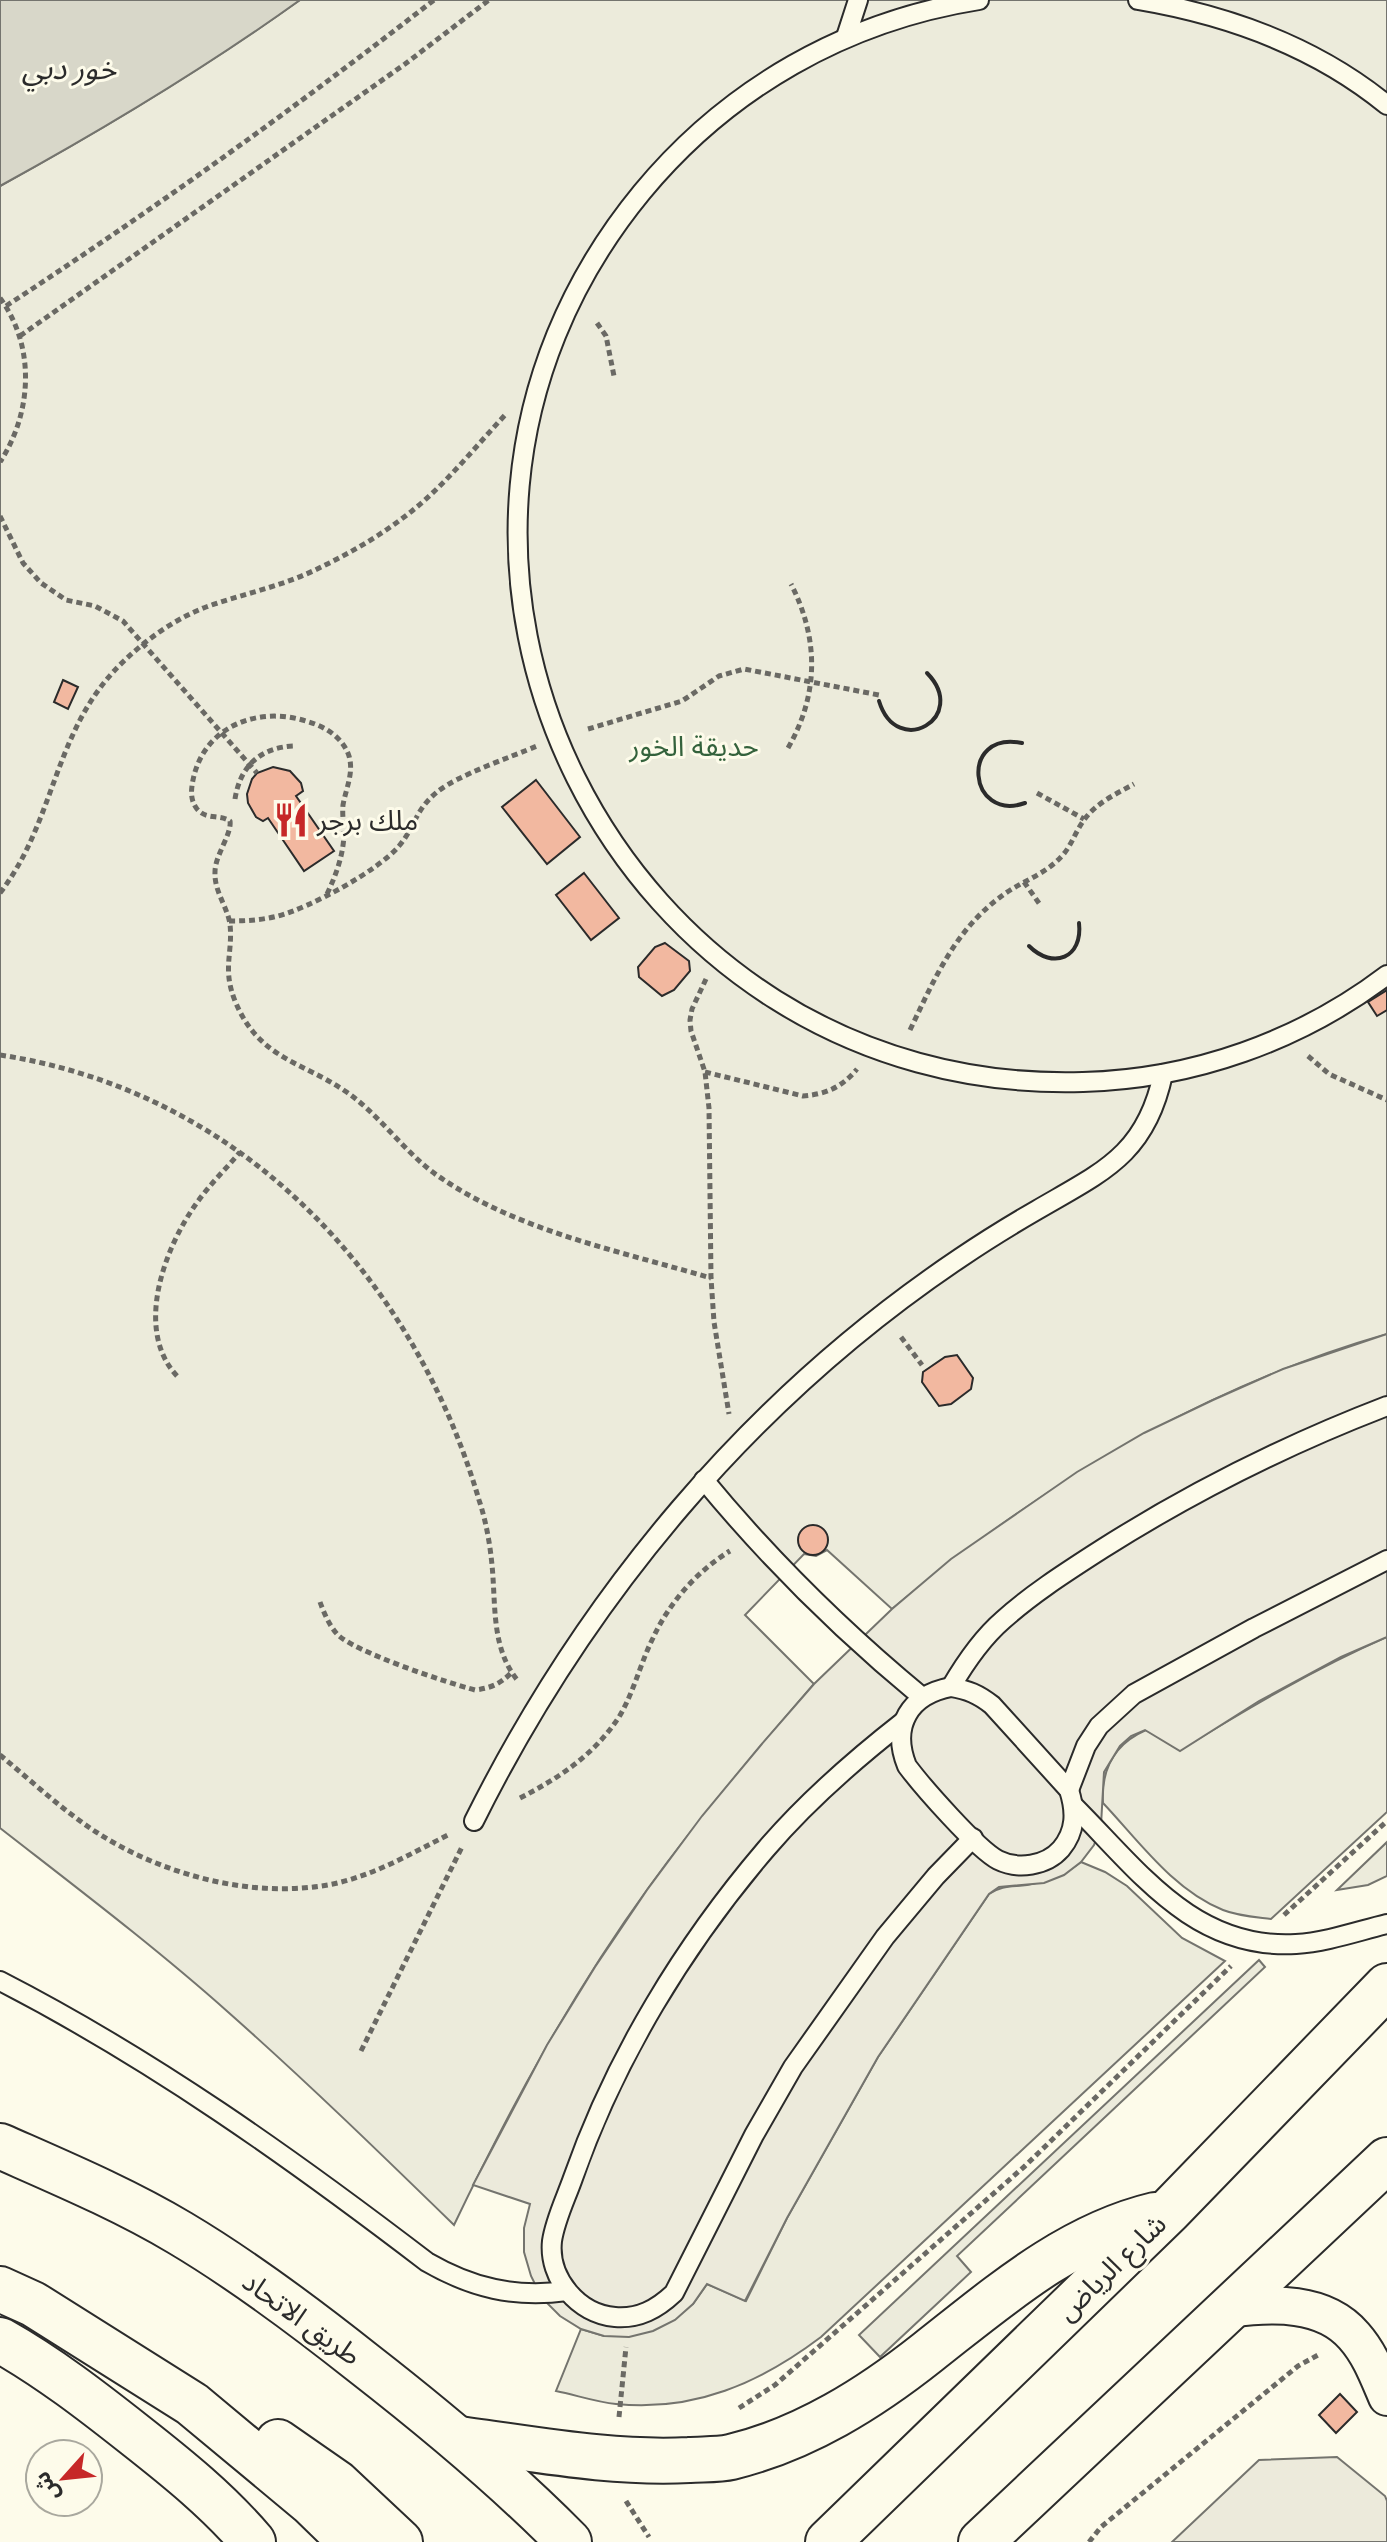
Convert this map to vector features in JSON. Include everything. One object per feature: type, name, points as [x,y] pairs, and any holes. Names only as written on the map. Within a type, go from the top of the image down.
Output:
[{"type":"main road","name":"شارع الرياض","points":[[828,2542],[1169,2211],[1387,1986]]},
{"type":"main road","name":"طريق الاتحاد","points":[[0,2146],[89,2185],[180,2233],[300,2313],[459,2439],[569,2542]]},
{"type":"main road","points":[[993,2536],[1387,2160]]},
{"type":"main road","points":[[459,2439],[618,2459],[669,2461],[729,2457],[790,2437],[864,2400],[1033,2271],[1082,2243],[1135,2219],[1169,2211]]},
{"type":"main road","points":[[0,2289],[33,2304],[192,2404],[311,2503],[351,2542]]},
{"type":"main road","points":[[0,2340],[100,2407],[177,2468],[229,2514],[253,2542]]},
{"type":"main road","points":[[192,2404],[244,2424],[292,2450],[337,2483],[400,2542]]},
{"type":"street","points":[[1230,2309],[1262,2304],[1310,2309],[1333,2319],[1353,2334],[1370,2358],[1387,2397]]},
{"type":"lane","points":[[846,37],[858,0]]},
{"type":"lane","points":[[979,0],[898,18],[846,37],[793,63],[744,95],[698,131],[657,174],[623,215],[593,261],[568,308],[542,376],[528,431],[520,488],[518,545],[522,602],[532,658],[565,757],[586,800],[638,878],[670,914],[717,958],[775,1000],[815,1023],[897,1056],[956,1072],[1007,1081],[1111,1082],[1163,1074],[1234,1056],[1289,1035],[1330,1014],[1387,975]]},
{"type":"lane","points":[[1138,0],[1229,21],[1282,41],[1332,67],[1387,105]]},
{"type":"lane","points":[[474,1821],[541,1699],[612,1592],[704,1480],[832,1356],[932,1277],[1107,1168],[1139,1136],[1158,1096],[1163,1074]]},
{"type":"lane","points":[[951,1687],[965,1663],[1001,1621],[1062,1575],[1133,1529],[1283,1450],[1387,1406]]},
{"type":"lane","points":[[704,1480],[753,1538],[830,1618],[922,1697]]},
{"type":"lane","points":[[1387,1560],[1254,1628],[1134,1694],[1116,1708],[1093,1736],[1076,1768],[1072,1798],[1074,1822],[1068,1838],[1059,1852],[1045,1861],[1013,1865],[997,1859],[973,1838],[907,1766],[901,1751],[900,1736],[911,1708],[922,1697],[951,1687],[980,1695],[992,1705],[1072,1798],[1166,1899],[1184,1913],[1226,1935],[1254,1942],[1296,1944],[1387,1924]]},
{"type":"lane","points":[[904,1721],[853,1760],[766,1848],[700,1934],[658,1999],[600,2109],[556,2224],[552,2242],[558,2276],[580,2304],[595,2313],[629,2318],[646,2314],[674,2293],[754,2135],[793,2067],[885,1937],[936,1876],[973,1838]]},
{"type":"lane","points":[[0,1981],[109,2041],[191,2092],[449,2275],[495,2291],[543,2294],[567,2291]]},
{"type":"path","points":[[6,306],[235,151],[434,0]]},
{"type":"path","points":[[20,336],[489,0]]},
{"type":"path","points":[[0,298],[20,336],[25,364],[21,421],[0,462]]},
{"type":"path","points":[[568,308],[587,316],[602,328],[609,345],[614,376]]},
{"type":"path","points":[[0,893],[29,846],[46,808],[67,743],[82,713],[116,669],[144,643],[204,608],[312,572],[384,531],[418,506],[450,476],[542,376]]},
{"type":"path","points":[[0,516],[23,563],[41,583],[66,600],[109,612],[123,621],[257,773]]},
{"type":"path","points":[[788,748],[800,728],[807,706],[813,663],[808,623],[791,584]]},
{"type":"path","points":[[327,894],[342,854],[343,805],[351,772],[349,756],[341,741],[315,724],[283,715],[250,718],[222,733],[200,759],[194,774],[192,800],[203,814],[230,821],[231,827],[214,871],[229,921],[228,978],[236,1003],[248,1025],[265,1045],[286,1061],[321,1077],[360,1102],[416,1159],[461,1191],[519,1219],[561,1234],[711,1278]]},
{"type":"path","points":[[235,799],[241,774],[249,763],[269,749],[294,746]]},
{"type":"path","points":[[897,1056],[952,947],[984,910],[1063,855],[1084,819],[1096,807],[1134,784]]},
{"type":"path","points":[[1037,793],[1084,819]]},
{"type":"path","points":[[1024,882],[1041,906]]},
{"type":"path","points":[[717,958],[696,999],[690,1020],[705,1072],[709,1108],[711,1278],[720,1366],[736,1446]]},
{"type":"path","points":[[1289,1035],[1309,1058],[1329,1074],[1387,1100]]},
{"type":"path","points":[[705,1072],[803,1096],[819,1095],[847,1080],[858,1068],[866,1045]]},
{"type":"path","points":[[0,1055],[81,1072],[181,1114],[271,1174],[311,1211],[347,1251],[413,1343],[442,1394],[464,1448],[481,1504],[492,1562],[497,1638],[502,1657],[523,1687],[541,1699]]},
{"type":"path","points":[[177,1376],[161,1353],[157,1339],[161,1281],[169,1252],[197,1201],[240,1152]]},
{"type":"path","points":[[0,1755],[90,1827],[126,1849],[189,1874],[254,1887],[294,1889],[333,1884],[396,1861],[558,1777],[582,1761],[619,1717],[652,1638],[675,1603],[703,1572],[725,1554],[753,1538]]},
{"type":"path","points":[[320,1602],[337,1634],[357,1648],[475,1690],[501,1683],[511,1673]]},
{"type":"path","points":[[361,2051],[474,1821]]},
{"type":"path","points":[[727,2414],[775,2385],[1025,2166],[1254,1942],[1387,1821]]},
{"type":"path","points":[[618,2427],[629,2318]]},
{"type":"path","points":[[1089,2542],[1101,2527],[1298,2366],[1353,2334]]},
{"type":"green space","name":"حديقة الخور","points":[[300,0],[1387,0],[1387,1334],[1252,1382],[1125,1445],[1005,1522],[892,1609],[827,1550],[816,1556],[804,1554],[745,1615],[814,1684],[709,1809],[621,1927],[544,2052],[454,2225],[228,2012],[144,1941],[0,1828],[0,186],[153,98]]},
{"type":"green space","points":[[1387,1637],[1387,1812],[1271,1919],[1229,1912],[1188,1890],[1157,1863],[1103,1803],[1107,1769],[1118,1750],[1135,1736],[1146,1730],[1180,1750],[1307,1676]]},
{"type":"green space","points":[[1387,1842],[1387,1876],[1368,1885],[1337,1890]]},
{"type":"green space","points":[[1081,1862],[1127,1886],[1182,1938],[1225,1961],[821,2337],[798,2353],[750,2381],[725,2391],[672,2403],[616,2404],[556,2391],[581,2329],[604,2336],[693,2304],[707,2284],[746,2301],[787,2218],[878,2057],[989,1894],[1003,1888],[1049,1879]]},
{"type":"green space","points":[[1259,1960],[1265,1967],[957,2256],[971,2272],[880,2357],[859,2335]]},
{"type":"shaded area","points":[[1387,1334],[1387,1637],[1341,1657],[1259,1701],[1180,1751],[1145,1730],[1131,1736],[1120,1746],[1104,1772],[1101,1825],[1094,1845],[1081,1862],[1064,1875],[1044,1883],[999,1887],[989,1894],[878,2057],[787,2218],[745,2301],[707,2284],[693,2304],[675,2320],[653,2331],[629,2337],[604,2336],[581,2329],[560,2316],[542,2298],[524,2252],[524,2228],[530,2204],[473,2185],[547,2045],[595,1967],[702,1816],[761,1745],[814,1684],[892,1609],[951,1559],[1077,1472],[1144,1433],[1213,1400],[1283,1369]]},
{"type":"shaded area","points":[[1337,2457],[1385,2496],[1387,2542],[1172,2542],[1259,2460]]},
{"type":"water","name":"خور دبي","points":[[0,0],[300,0],[153,98],[0,186]]},
{"type":"building","points":[[63,680],[78,687],[68,709],[54,702]]},
{"type":"building","name":"ملك برجر","points":[[273,767],[290,771],[301,783],[303,791],[296,796],[334,851],[304,871],[268,818],[263,821],[256,817],[248,803],[247,794],[252,779],[257,773]]},
{"type":"building","points":[[536,780],[580,837],[547,864],[502,807]]},
{"type":"building","points":[[584,873],[619,918],[591,940],[556,895]]},
{"type":"building","points":[[665,943],[689,961],[690,971],[674,990],[662,996],[639,977],[638,967],[655,947]]},
{"type":"building","points":[[1387,990],[1387,1010],[1377,1016],[1368,1002]]},
{"type":"building","points":[[957,1355],[973,1378],[971,1389],[951,1404],[939,1406],[922,1382],[923,1372],[945,1357]]},
{"type":"building","points":[[813,1525],[824,1529],[828,1540],[824,1551],[813,1555],[802,1551],[798,1540],[802,1529]]},
{"type":"building","points":[[1340,2394],[1357,2412],[1336,2433],[1319,2415]]},
{"type":"wall","points":[[879,701],[888,719],[900,728],[913,730],[926,726],[935,717],[940,704],[938,689],[927,673]]},
{"type":"wall","points":[[1022,743],[1002,743],[988,750],[980,762],[978,776],[982,789],[992,800],[1006,806],[1025,803]]},
{"type":"wall","points":[[1029,946],[1048,957],[1064,957],[1076,945],[1079,923]]},
{"type":"place","name":"ملك برجر","points":[[291,820]]}]
